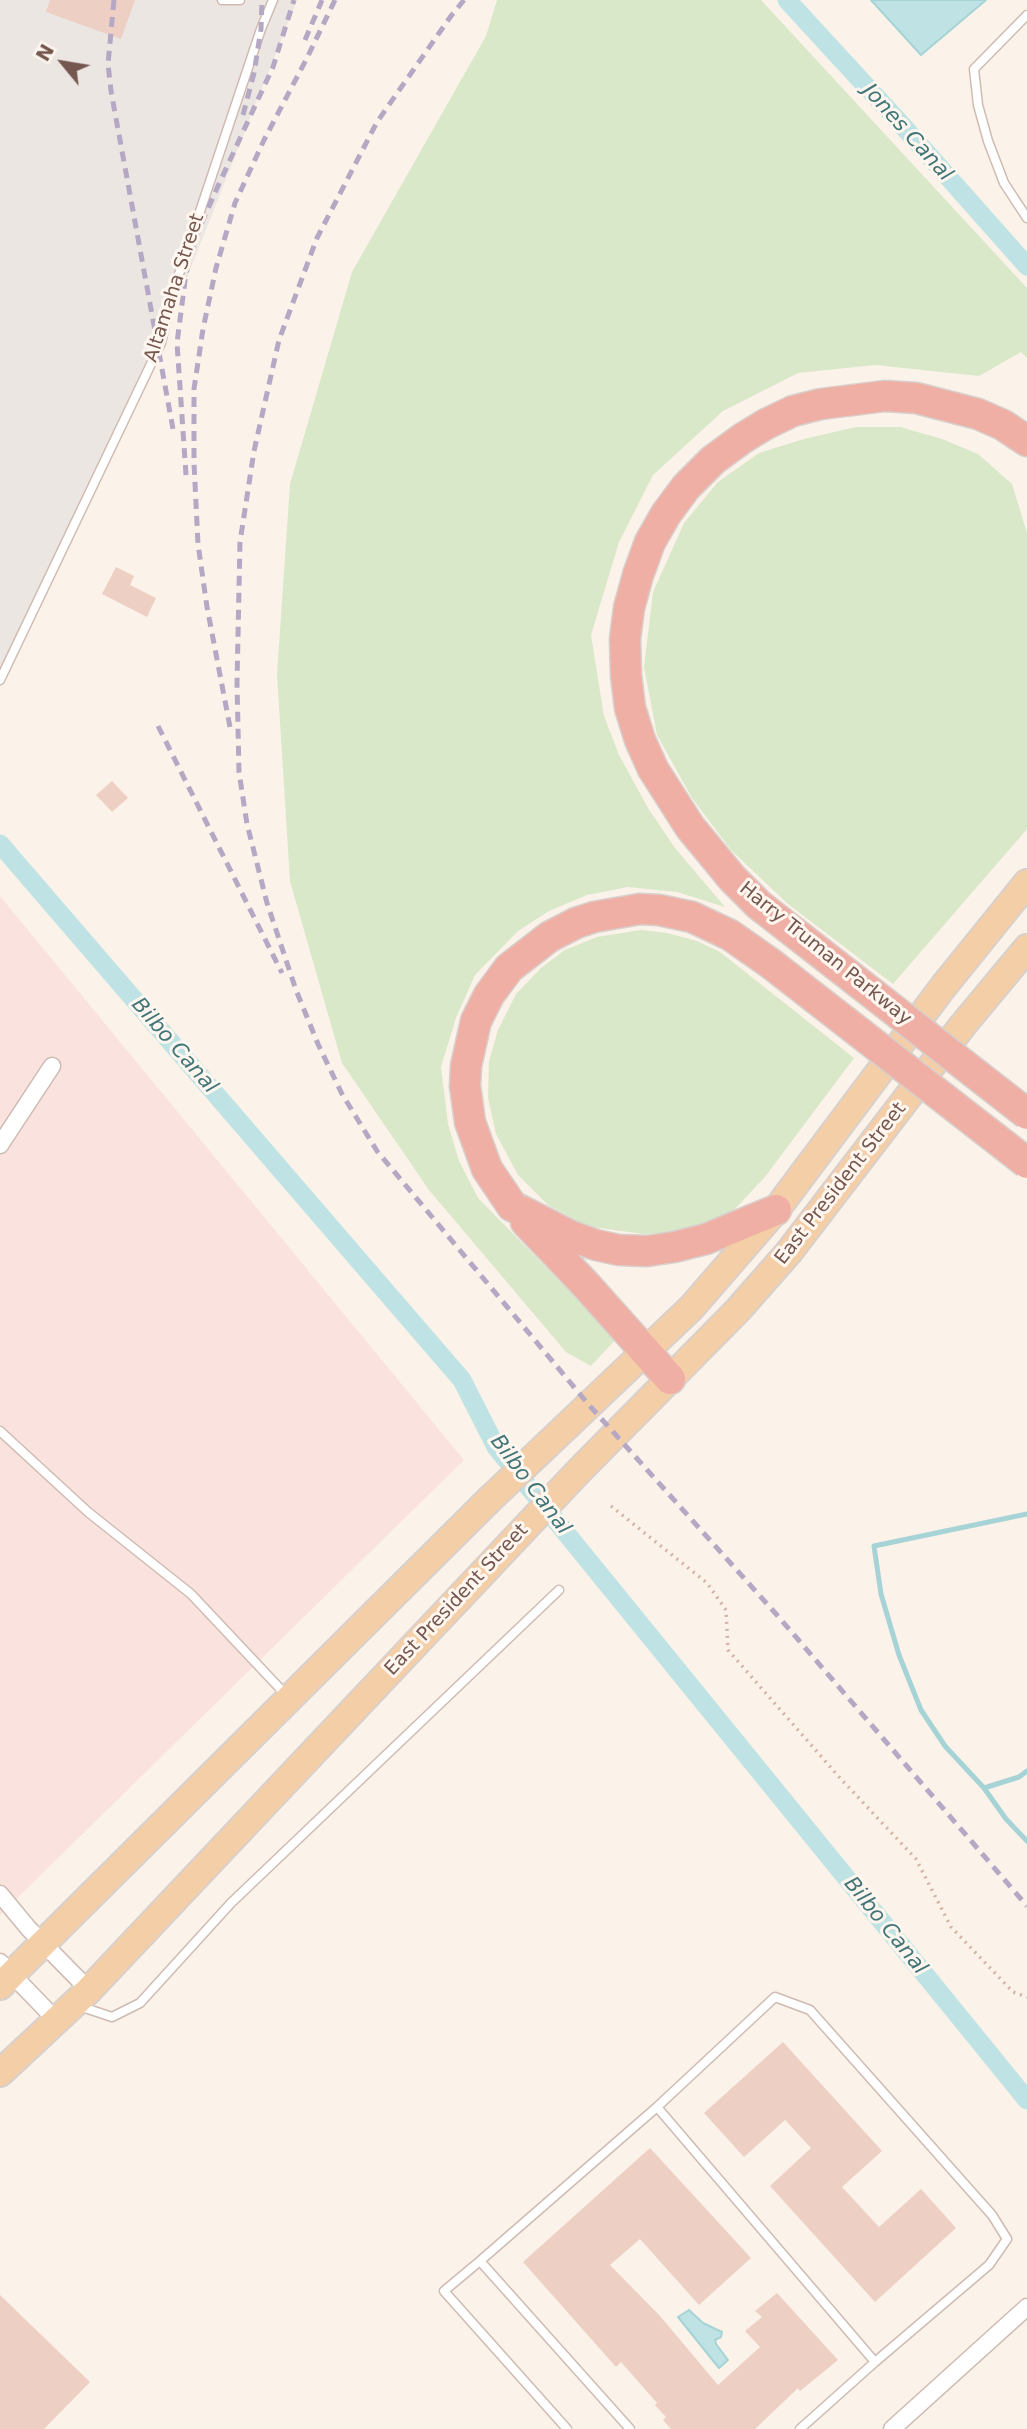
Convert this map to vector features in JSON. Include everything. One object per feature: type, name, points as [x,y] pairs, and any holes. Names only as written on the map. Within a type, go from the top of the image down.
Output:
[{"type":"highway","name":"Harry Truman Parkway","points":[[1026,440],[978,414],[948,404],[885,396],[821,404],[793,411],[765,424],[713,460],[686,487],[666,514],[650,542],[638,575],[629,608],[625,639],[629,697],[640,740],[670,798],[732,878],[789,929],[1027,1114]]},
{"type":"highway","name":"Harry Truman Parkway","points":[[670,1379],[512,1206],[494,1181],[481,1156],[470,1122],[465,1086],[468,1050],[481,1008],[509,968],[549,937],[594,917],[640,909],[692,917],[730,935],[770,963],[1027,1163]]},
{"type":"highway","points":[[512,1206],[571,1237],[619,1250],[647,1251],[706,1239],[776,1210]]},
{"type":"main road","name":"East President Street","points":[[4,1974],[44,1943],[492,1497],[692,1307],[776,1210],[943,987],[1027,883]]},
{"type":"main road","name":"East President Street","points":[[0,2073],[73,2005],[576,1475],[738,1310],[789,1252],[963,1025],[1027,948]]},
{"type":"street","points":[[0,1145],[52,1066]]},
{"type":"street","points":[[0,1894],[44,1943],[73,2005]]},
{"type":"street","points":[[4,1974],[73,2005]]},
{"type":"street","points":[[892,2429],[1027,2307]]},
{"type":"lane","points":[[222,0],[240,0]]},
{"type":"lane","name":"Altamaha Street","points":[[0,680],[162,343],[172,295],[256,43],[273,0]]},
{"type":"lane","points":[[1027,15],[974,69],[978,105],[988,141],[1004,183],[1027,218]]},
{"type":"lane","points":[[0,1431],[88,1512],[191,1594],[289,1699]]},
{"type":"lane","points":[[73,2005],[112,2017],[139,2003],[231,1903],[559,1590]]},
{"type":"lane","points":[[566,2429],[444,2291],[657,2107],[775,1997],[810,2010],[992,2215],[1007,2239],[989,2265],[800,2429]]},
{"type":"lane","points":[[657,2107],[875,2362]]},
{"type":"lane","points":[[480,2260],[630,2429]]},
{"type":"path","points":[[611,1506],[707,1583],[726,1610],[728,1650],[840,1778],[916,1859],[951,1927],[1013,1992],[1027,1997]]},
{"type":"shaded area","points":[[0,0],[297,0],[161,343],[0,680]]},
{"type":"shaded area","points":[[0,896],[464,1460],[0,1915]]},
{"type":"green space","points":[[497,0],[761,0],[1027,288],[1027,358],[1021,352],[979,376],[875,365],[798,373],[723,411],[653,475],[619,542],[591,635],[604,716],[619,755],[648,808],[675,848],[725,907],[677,892],[628,887],[587,895],[549,911],[518,931],[475,975],[456,1018],[441,1067],[448,1124],[459,1161],[478,1198],[616,1339],[591,1366],[566,1352],[429,1190],[342,1063],[290,881],[277,674],[290,484],[352,272],[486,36]]},
{"type":"green space","points":[[856,427],[900,427],[942,439],[978,454],[1012,484],[1027,533],[1027,829],[893,984],[788,904],[731,850],[692,798],[657,735],[644,667],[653,592],[684,523],[718,482],[759,453]]},
{"type":"green space","points":[[641,930],[697,941],[720,952],[854,1058],[765,1177],[732,1212],[689,1231],[643,1234],[586,1226],[548,1205],[518,1175],[496,1134],[488,1098],[489,1061],[498,1030],[516,994],[541,968],[565,950],[597,937]]},
{"type":"water","points":[[871,0],[986,0],[921,55]]},
{"type":"water","points":[[689,2310],[703,2323],[722,2332],[721,2337],[715,2340],[728,2360],[719,2368],[678,2317]]},
{"type":"building","points":[[50,0],[135,0],[121,39],[46,12]]},
{"type":"building","points":[[116,567],[134,576],[130,585],[156,598],[147,617],[102,594]]},
{"type":"building","points":[[112,781],[128,798],[112,812],[96,795]]},
{"type":"building","points":[[783,2042],[882,2151],[842,2187],[879,2227],[921,2189],[956,2228],[875,2302],[770,2186],[811,2148],[785,2120],[744,2157],[704,2113]]},
{"type":"building","points":[[650,2148],[751,2258],[699,2305],[640,2239],[610,2265],[660,2316],[718,2385],[760,2347],[745,2331],[762,2317],[755,2311],[777,2293],[838,2360],[800,2391],[798,2388],[755,2429],[671,2429],[663,2420],[666,2417],[655,2405],[657,2403],[621,2362],[616,2367],[523,2262]]},
{"type":"building","points":[[0,2295],[90,2382],[44,2429],[0,2429]]},
{"type":"waterway","name":"Jones Canal","points":[[787,0],[1027,266]]},
{"type":"waterway","name":"Bilbo Canal","points":[[0,844],[462,1380],[496,1447],[1027,2100]]},
{"type":"waterway","points":[[1027,1514],[874,1546],[881,1594],[899,1655],[921,1710],[945,1746],[1027,1841]]},
{"type":"waterway","points":[[984,1788],[1019,1777],[1027,1771]]},
{"type":"railway","points":[[114,0],[108,64],[111,91],[173,429]]},
{"type":"railway","points":[[243,115],[254,73],[261,29],[262,0]]},
{"type":"railway","points":[[186,475],[177,343],[186,273],[199,229],[273,67],[294,0]]},
{"type":"railway","points":[[305,40],[322,0]]},
{"type":"railway","points":[[230,727],[198,544],[194,389],[216,268],[235,203],[335,0]]},
{"type":"railway","points":[[464,0],[377,122],[317,238],[279,340],[254,451],[240,542],[237,683],[239,772],[247,824],[267,903],[296,990],[318,1044],[342,1094],[377,1151],[589,1405],[777,1615],[1027,1906]]},
{"type":"railway","points":[[158,726],[282,973]]}]
